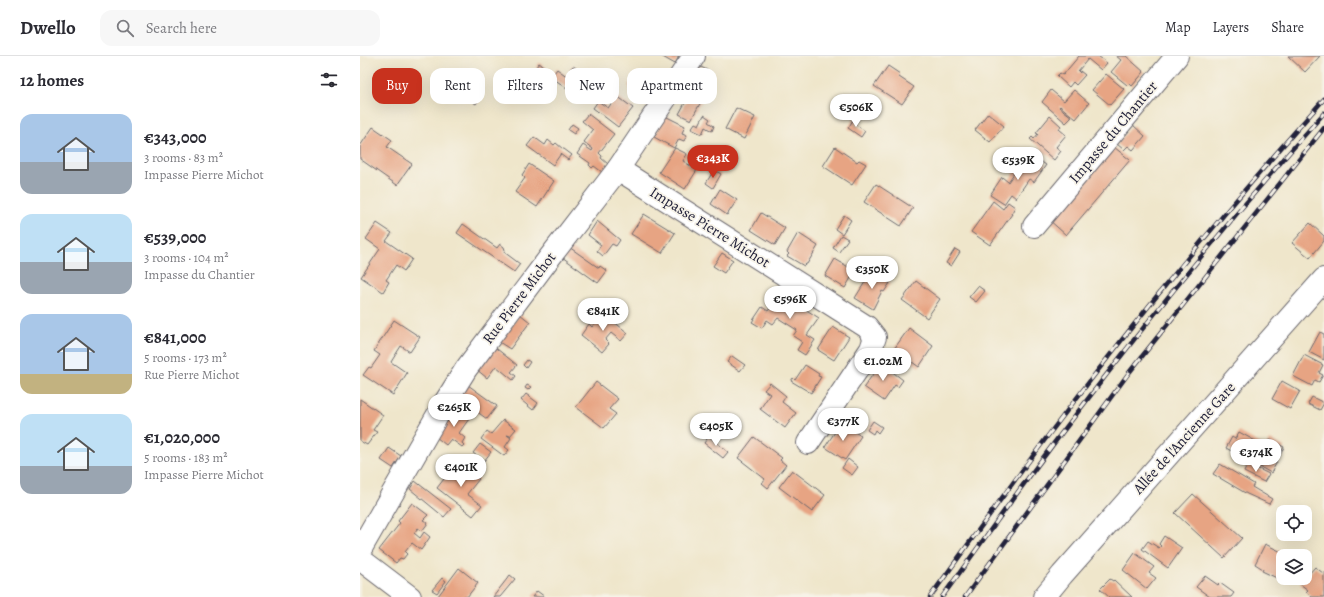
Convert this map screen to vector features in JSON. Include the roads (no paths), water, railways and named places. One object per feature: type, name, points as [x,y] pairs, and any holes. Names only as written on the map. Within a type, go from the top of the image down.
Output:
[{"type":"street","name":"Rue Pierre Michot","points":[[360,550],[444,404],[466,369],[618,169],[694,56]]},
{"type":"street","name":"Impasse du Chantier","points":[[1034,226],[1177,56]]},
{"type":"street","name":"Impasse Pierre Michot","points":[[618,169],[867,327],[875,337],[871,349],[808,443]]},
{"type":"street","name":"Allée de l'Ancienne Gare","points":[[1044,597],[1324,280]]},
{"type":"street","points":[[360,559],[410,597]]},
{"type":"railway","points":[[930,597],[1031,458],[1128,332],[1224,214],[1324,99]]},
{"type":"railway","points":[[942,597],[1040,462],[1134,339],[1227,225],[1324,113]]},
{"type":"railway","points":[[965,597],[1128,374],[1324,128]]}]
